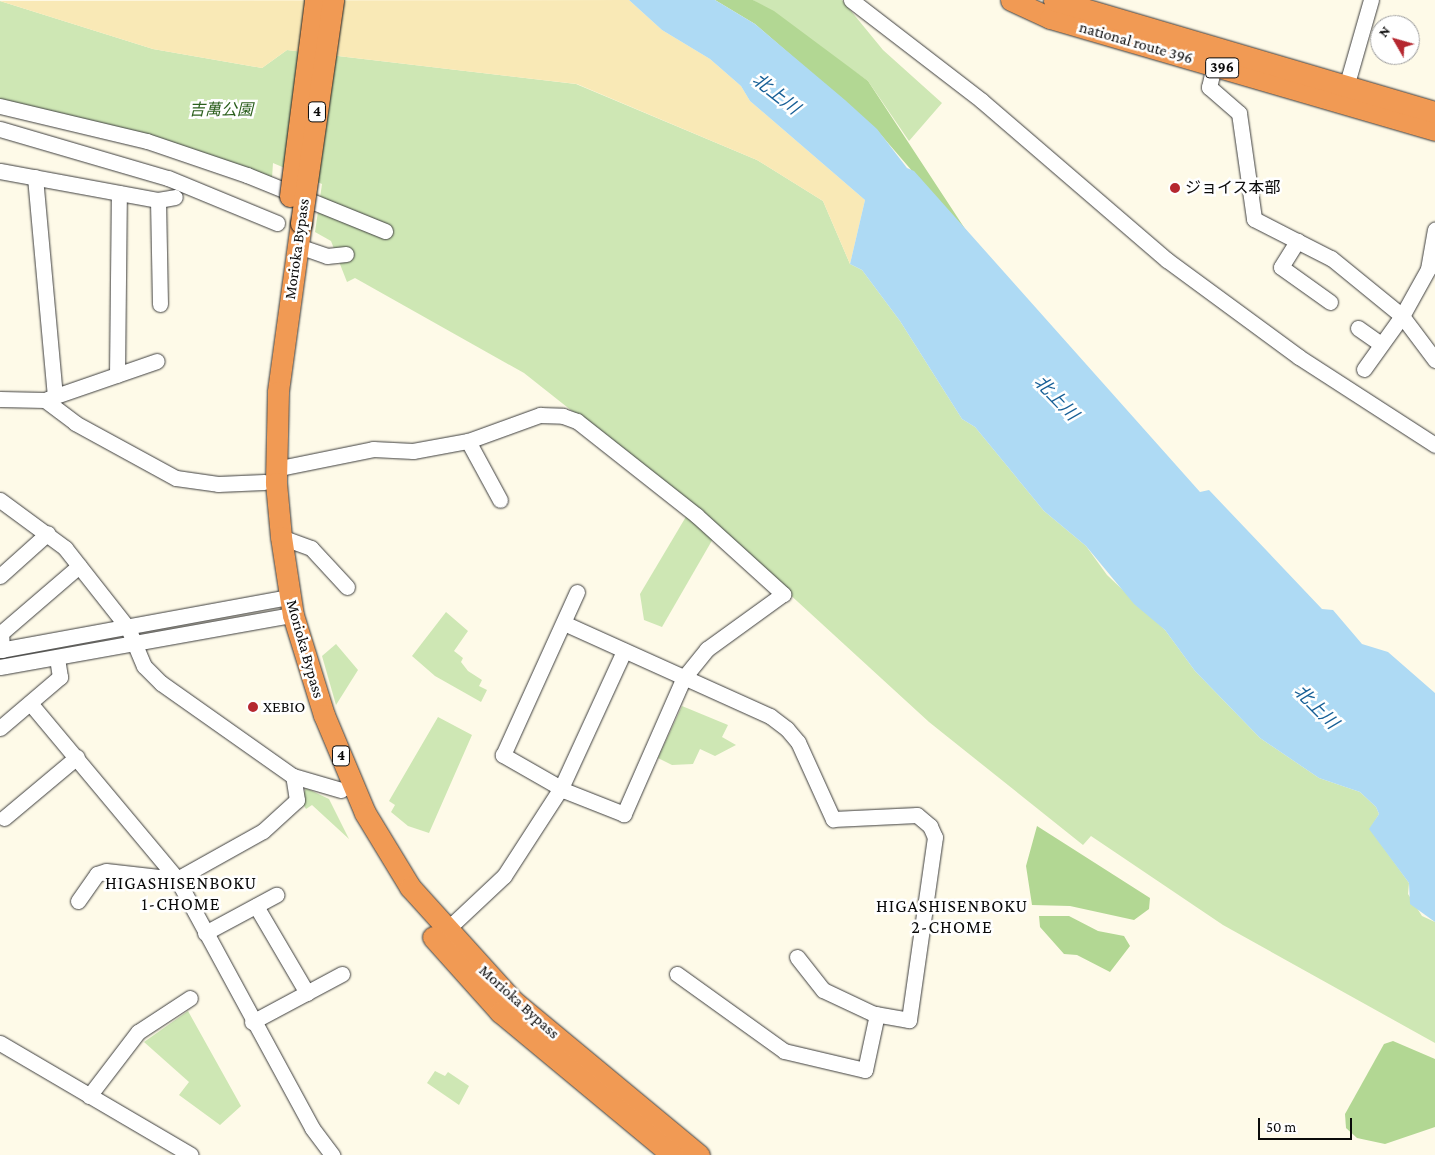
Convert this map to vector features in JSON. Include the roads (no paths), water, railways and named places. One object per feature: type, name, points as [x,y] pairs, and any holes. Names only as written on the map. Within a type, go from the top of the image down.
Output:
[{"type":"highway","name":"Morioka Bypass","points":[[315,0],[288,222],[265,385],[270,476],[284,607],[341,790],[383,870],[440,935],[500,1012],[672,1155]]},
{"type":"highway","name":"Morioka Bypass","points":[[288,222],[333,0]]},
{"type":"highway","name":"national route 396","points":[[1011,0],[1050,18],[1346,87],[1435,112]]},
{"type":"highway","name":"national route 396","points":[[1054,0],[1435,130]]},
{"type":"highway","name":"Morioka Bypass","points":[[270,476],[281,537],[284,607],[324,715],[365,813],[440,935],[512,1000],[699,1155]]},
{"type":"street","points":[[851,0],[982,102],[1167,260],[1299,357],[1435,446]]},
{"type":"street","points":[[1346,87],[1372,0]]},
{"type":"street","points":[[1217,57],[1209,87],[1239,113],[1254,219],[1331,258],[1402,316],[1435,360]]},
{"type":"street","points":[[0,106],[147,141],[247,175],[385,231]]},
{"type":"street","points":[[0,129],[168,178],[288,222]]},
{"type":"street","points":[[0,171],[158,200],[175,197]]},
{"type":"street","points":[[35,177],[50,397],[75,423],[176,478],[218,484],[270,476],[351,452],[413,451],[468,441],[540,416],[577,421],[696,515],[783,594],[707,649],[684,677],[624,814],[561,788],[503,755],[538,674],[566,624],[577,592]]},
{"type":"street","points":[[117,375],[119,193]]},
{"type":"street","points":[[158,200],[160,304]]},
{"type":"street","points":[[1364,369],[1380,344],[1402,316],[1428,269],[1435,230]]},
{"type":"street","points":[[1297,241],[1281,267],[1330,302]]},
{"type":"street","points":[[307,249],[327,256],[346,254]]},
{"type":"street","points":[[1358,328],[1380,344]]},
{"type":"street","points":[[0,399],[50,397],[157,361]]},
{"type":"street","points":[[468,441],[500,500]]},
{"type":"street","points":[[0,500],[48,533],[79,566],[128,628],[138,644],[144,666],[161,683],[293,776],[341,790]]},
{"type":"street","points":[[0,576],[48,533]]},
{"type":"street","points":[[281,537],[311,548],[347,587]]},
{"type":"street","points":[[79,566],[1,633],[1,650],[128,628],[284,607]]},
{"type":"street","points":[[0,667],[138,644],[284,607]]},
{"type":"street","points":[[566,624],[684,677],[787,729],[798,742],[833,819],[917,815],[930,826],[935,837],[910,1020],[877,1014],[822,990],[797,958]]},
{"type":"street","points":[[440,935],[504,876],[561,788],[624,650]]},
{"type":"street","points":[[0,728],[60,677],[57,658]]},
{"type":"street","points":[[30,702],[177,879],[252,1022],[332,1155]]},
{"type":"street","points":[[4,818],[77,757]]},
{"type":"street","points":[[78,901],[97,874],[106,871],[177,879],[263,830],[297,800],[293,776]]},
{"type":"street","points":[[206,933],[276,895]]},
{"type":"street","points":[[256,906],[307,993]]},
{"type":"street","points":[[252,1022],[342,974]]},
{"type":"street","points":[[677,974],[784,1051],[865,1070],[877,1014]]},
{"type":"street","points":[[89,1096],[138,1032],[190,998]]},
{"type":"street","points":[[0,1043],[191,1155]]},
{"type":"water","name":"北上川","points":[[629,0],[715,0],[755,24],[845,100],[877,129],[907,168],[914,171],[1200,492],[1209,490],[1322,609],[1333,610],[1362,644],[1388,652],[1435,693],[1435,922],[1410,904],[1409,883],[1369,829],[1379,814],[1376,807],[1360,792],[1319,778],[1260,738],[1195,671],[1165,630],[1134,604],[1086,546],[1044,511],[975,427],[962,419],[900,321],[862,270],[850,264],[865,200],[750,101],[741,86],[710,59],[662,30]]},
{"type":"place","name":"ジョイス本部","points":[[1175,188]]},
{"type":"place","name":"XEBIO","points":[[253,707]]},
{"type":"district","name":"HIGASHISENBOKU 1-CHOME","points":[[181,894]]},
{"type":"district","name":"HIGASHISENBOKU 2-CHOME","points":[[952,918]]},
{"type":"park label","name":"吉萬公園","points":[[221,110]]}]
